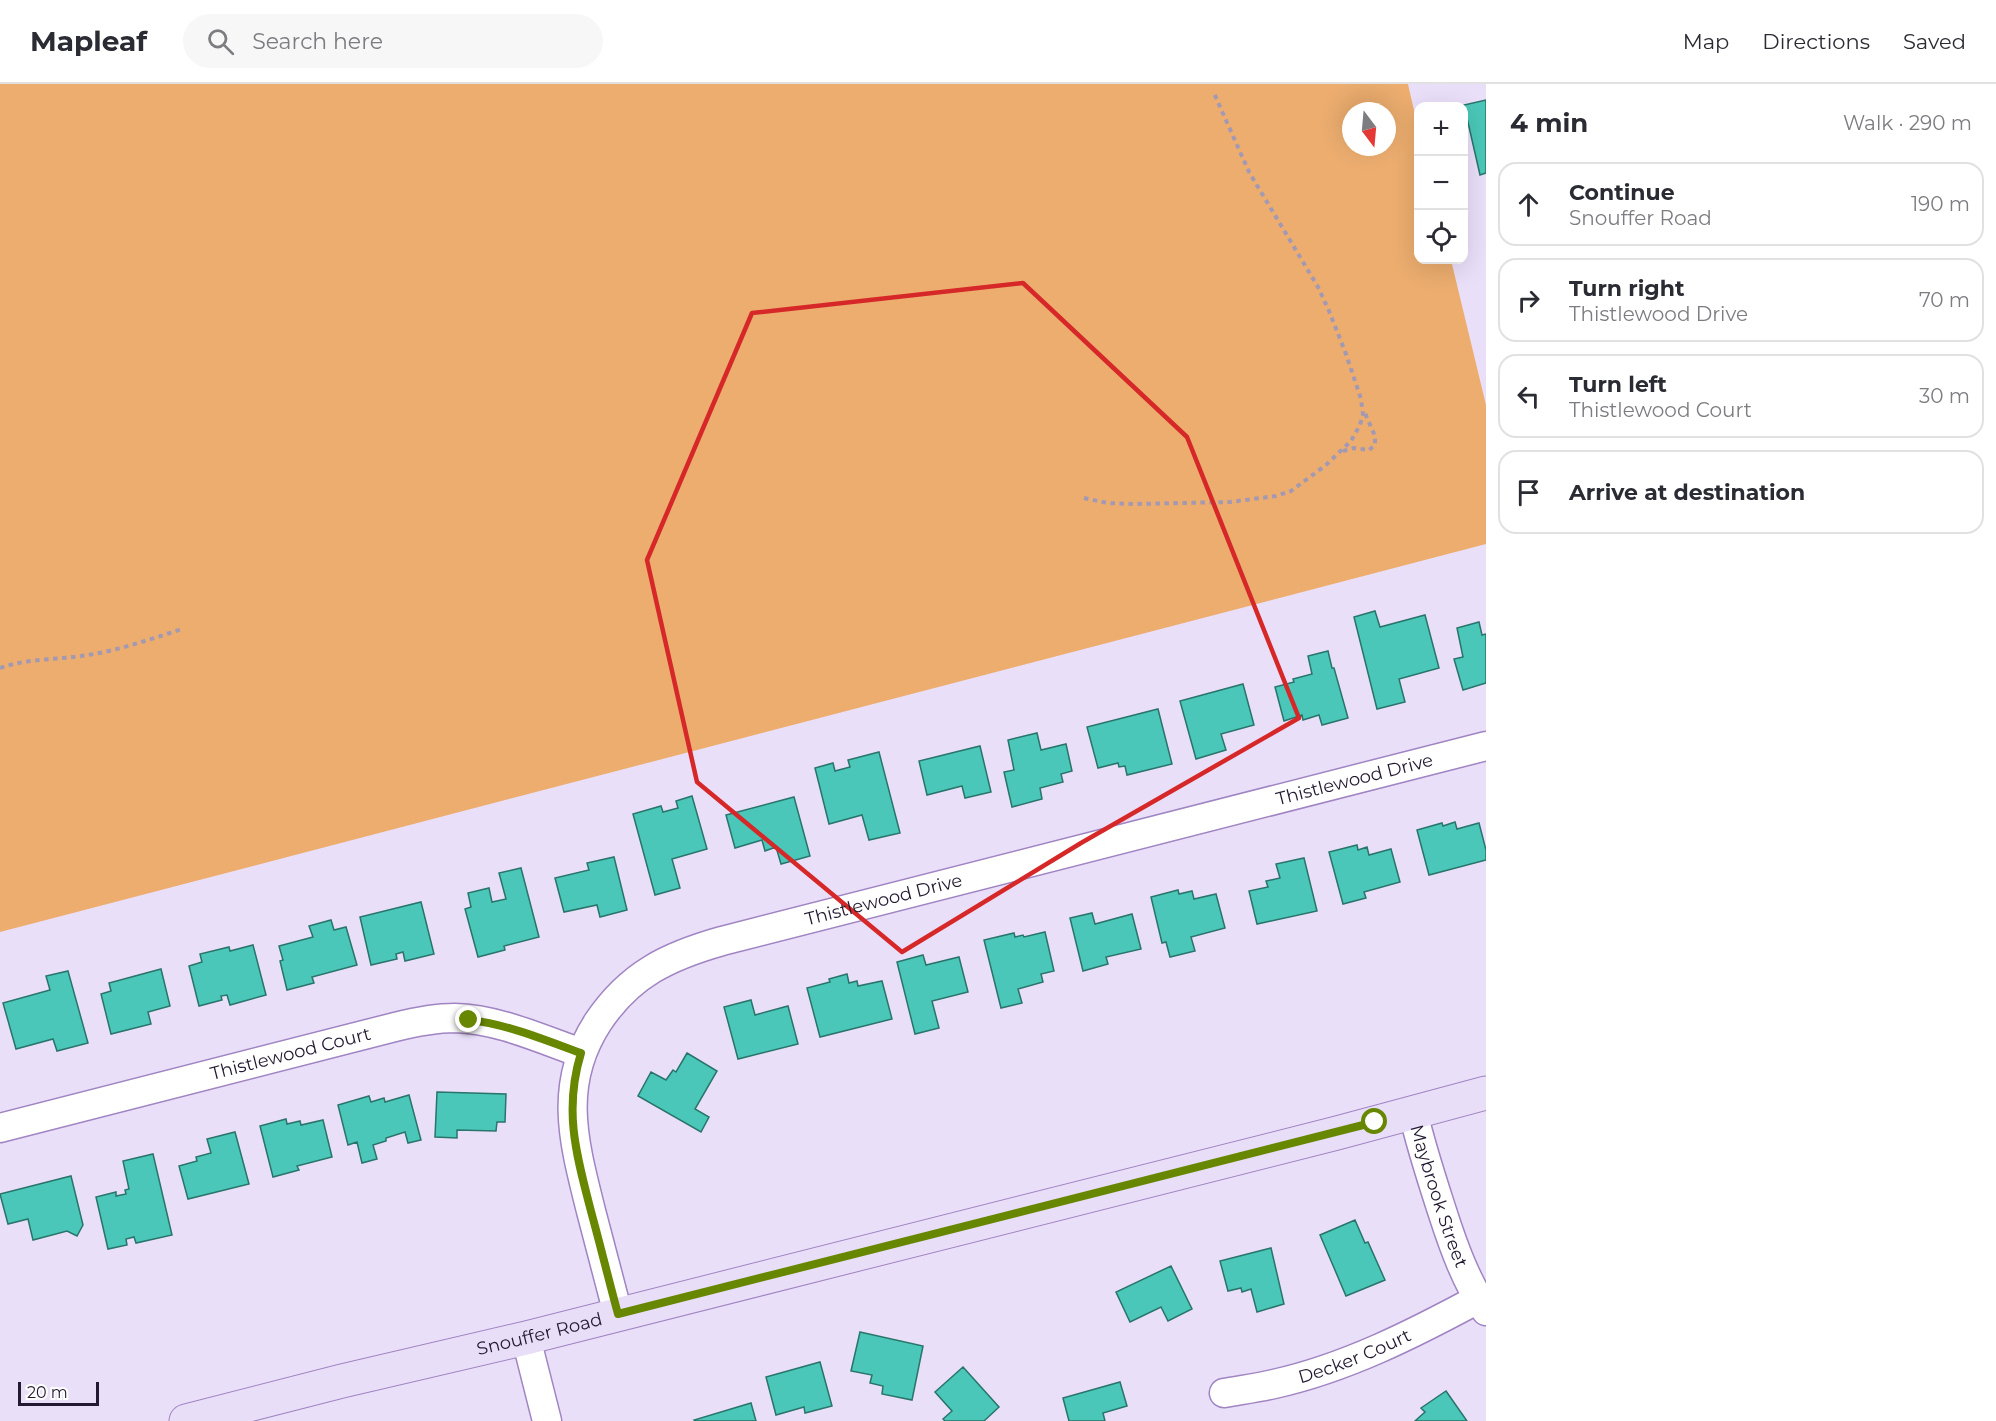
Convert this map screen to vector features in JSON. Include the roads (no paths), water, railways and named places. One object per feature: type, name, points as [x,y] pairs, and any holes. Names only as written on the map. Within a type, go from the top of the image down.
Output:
[{"type":"main road","name":"Snouffer Road","points":[[186,1421],[526,1338],[1486,1093]]},
{"type":"street","name":"Thistlewood Drive","points":[[618,1314],[581,1170],[574,1136],[572,1091],[581,1053],[601,1018],[620,994],[650,969],[682,953],[722,941],[1486,746]]},
{"type":"street","name":"Thistlewood Court","points":[[0,1128],[395,1027],[436,1019],[456,1018],[482,1021],[581,1053]]},
{"type":"street","name":"Maybrook Street","points":[[1413,1112],[1423,1155],[1457,1256],[1482,1305]]},
{"type":"street","name":"Decker Court","points":[[1224,1393],[1274,1384],[1337,1365],[1482,1305]]},
{"type":"street","points":[[526,1338],[547,1421]]}]
